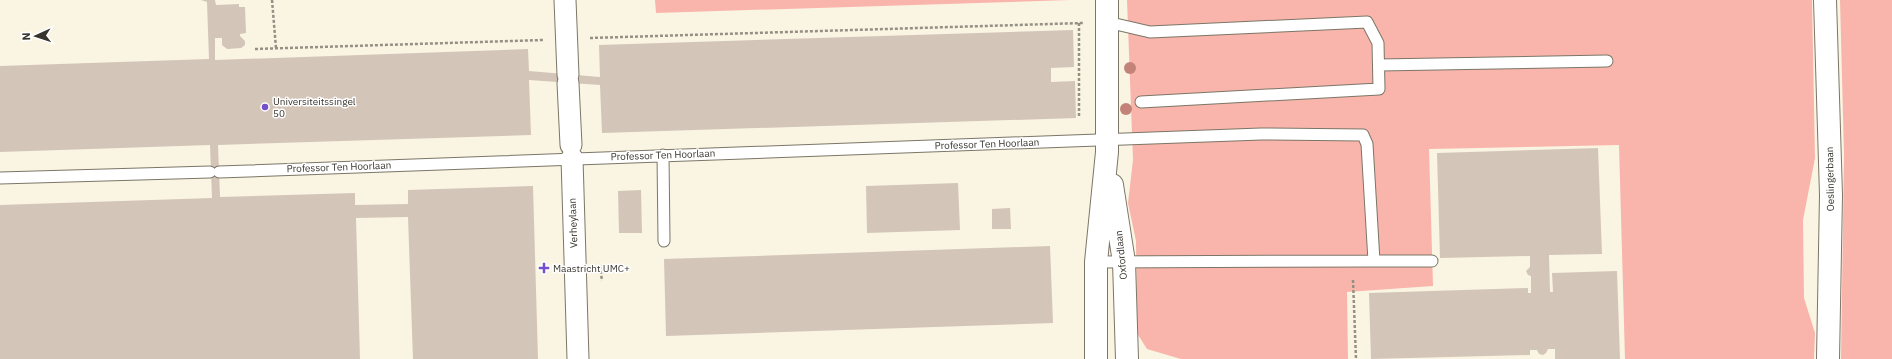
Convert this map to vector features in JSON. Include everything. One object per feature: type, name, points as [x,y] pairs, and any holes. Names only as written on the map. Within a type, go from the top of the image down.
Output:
[{"type":"street","name":"Verheylaan","points":[[565,0],[578,359]]},
{"type":"street","name":"Oxfordlaan","points":[[1096,359],[1096,262],[1107,146],[1107,0]]},
{"type":"street","name":"Oeslingerbaan","points":[[1825,0],[1831,195],[1828,359]]},
{"type":"street","name":"Oxfordlaan","points":[[1107,146],[1124,262],[1127,359]]},
{"type":"lane","points":[[1108,22],[1150,32],[1367,22],[1378,44],[1379,90],[1141,102]]},
{"type":"lane","points":[[1378,65],[1607,61]]},
{"type":"lane","name":"Professor Ten Hoorlaan","points":[[0,178],[214,172],[571,152],[663,155],[1107,146],[1261,134],[1363,135],[1367,144],[1374,261]]},
{"type":"lane","points":[[663,155],[664,241]]},
{"type":"lane","points":[[1096,262],[1432,260]]},
{"type":"path","points":[[272,0],[276,48]]},
{"type":"path","points":[[255,49],[1108,22]]},
{"type":"path","points":[[1079,23],[1079,116]]},
{"type":"path","points":[[1353,261],[1356,359]]},
{"type":"shaded area","points":[[655,0],[1070,0],[656,13]]},
{"type":"shaded area","points":[[1127,0],[1812,0],[1815,158],[1803,220],[1804,298],[1815,333],[1814,359],[1625,359],[1619,145],[1429,149],[1433,286],[1347,292],[1348,359],[1181,359],[1147,349],[1137,333],[1136,241],[1128,203],[1133,160]]},
{"type":"shaded area","points":[[1840,0],[1892,0],[1892,359],[1841,359],[1844,154]]},
{"type":"building","points":[[201,0],[215,0],[216,5],[239,4],[239,7],[245,7],[246,33],[240,34],[240,36],[245,41],[245,45],[241,48],[227,49],[222,45],[222,38],[215,38],[215,60],[528,49],[529,71],[600,77],[599,45],[1073,30],[1074,67],[1051,68],[1051,82],[1075,81],[1076,118],[602,133],[600,85],[529,80],[531,135],[218,145],[220,197],[355,193],[355,205],[408,204],[408,190],[533,186],[538,359],[413,359],[408,217],[356,218],[360,359],[0,359],[0,205],[212,198],[210,145],[0,152],[0,66],[209,59],[207,2]]},
{"type":"building","points":[[1598,148],[1602,254],[1549,255],[1550,292],[1553,292],[1552,273],[1617,271],[1620,359],[1555,359],[1555,349],[1548,349],[1543,355],[1539,354],[1537,350],[1530,350],[1530,355],[1371,359],[1369,293],[1528,288],[1528,293],[1531,293],[1531,276],[1528,275],[1526,271],[1530,267],[1530,256],[1440,258],[1437,153]]},
{"type":"building","points":[[958,183],[960,230],[867,233],[866,186]]},
{"type":"building","points":[[641,190],[642,233],[619,233],[618,191]]},
{"type":"building","points":[[1010,208],[1011,229],[992,229],[992,209]]},
{"type":"building","points":[[1050,246],[1053,323],[666,336],[664,259]]},
{"type":"place","name":"Universiteitssingel 50","points":[[265,107]]},
{"type":"place","name":"Maastricht UMC+","points":[[544,268]]}]
